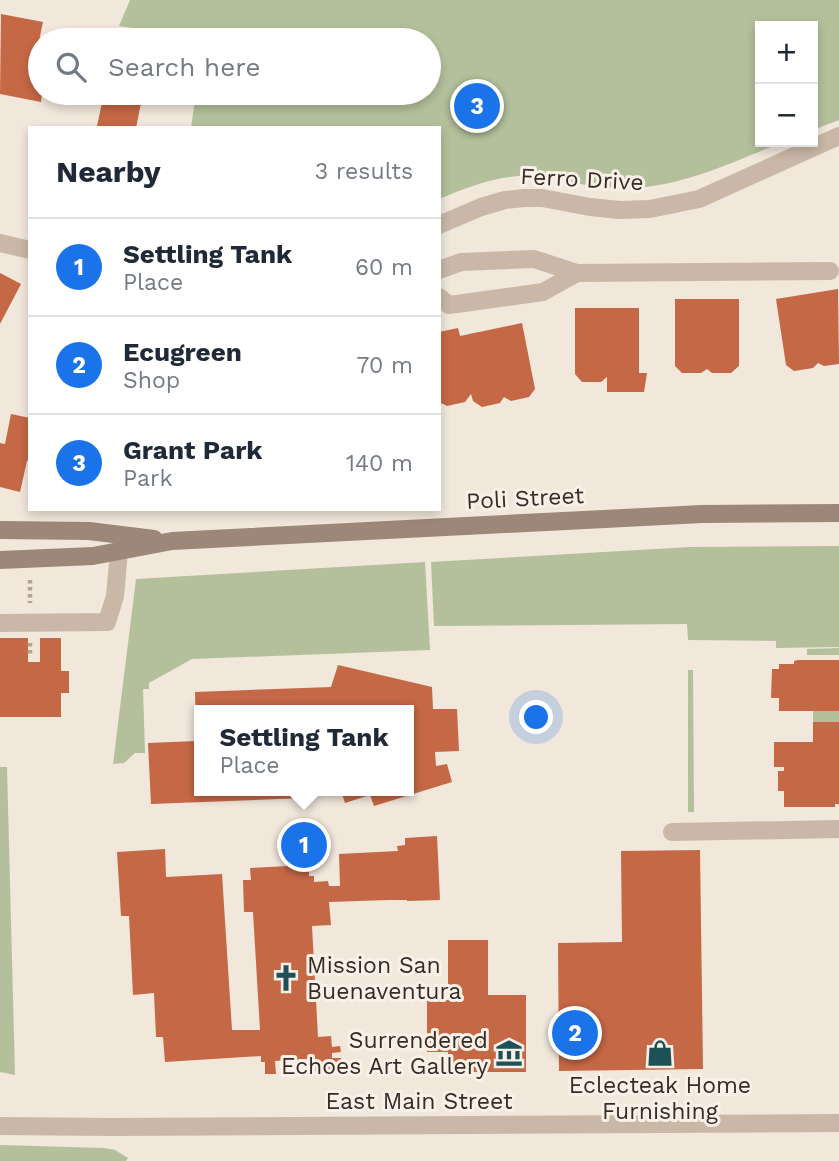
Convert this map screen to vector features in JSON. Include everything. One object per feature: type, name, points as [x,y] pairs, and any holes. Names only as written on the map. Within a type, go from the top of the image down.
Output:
[{"type":"main road","name":"Poli Street","points":[[0,560],[93,556],[172,541],[702,514],[839,513]]},
{"type":"main road","name":"Poli Street","points":[[0,530],[89,531],[172,541]]},
{"type":"street","name":"Ferro Drive","points":[[441,224],[481,207],[524,198],[542,198],[620,210],[650,209],[699,199],[839,136]]},
{"type":"street","points":[[0,243],[28,250]]},
{"type":"street","points":[[441,269],[461,262],[534,259],[577,273],[830,271]]},
{"type":"street","points":[[441,299],[449,306],[543,292],[577,273]]},
{"type":"street","points":[[0,623],[107,622],[115,596],[119,551]]},
{"type":"street","points":[[672,832],[839,829]]},
{"type":"street","name":"East Main Street","points":[[0,1126],[839,1123]]},
{"type":"path","points":[[30,575],[30,610]]},
{"type":"green space","points":[[130,0],[839,0],[839,120],[818,128],[818,21],[755,21],[755,147],[770,147],[710,171],[653,186],[604,187],[549,177],[519,176],[479,184],[441,198],[441,126],[191,126],[194,105],[441,105],[441,28],[119,26]]},
{"type":"green space","points":[[839,546],[839,647],[776,648],[776,641],[688,640],[687,624],[434,626],[431,562],[691,547]]},
{"type":"green space","points":[[425,562],[430,650],[192,659],[149,683],[149,689],[143,689],[145,753],[135,753],[124,763],[113,764],[136,579]]},
{"type":"green space","points":[[839,648],[839,655],[807,655],[807,649]]},
{"type":"green space","points":[[688,670],[693,670],[694,812],[688,812]]},
{"type":"green space","points":[[813,711],[839,711],[839,722],[813,722]]},
{"type":"green space","points":[[0,767],[7,767],[15,1075],[0,1072]]},
{"type":"green space","points":[[0,1145],[104,1148],[115,1150],[128,1158],[126,1161],[0,1161]]},
{"type":"building","points":[[1,14],[43,22],[42,28],[28,28],[28,99],[0,94]]},
{"type":"building","points":[[101,105],[141,105],[136,126],[97,126]]},
{"type":"building","points":[[0,273],[21,284],[0,324]]},
{"type":"building","points":[[838,289],[839,364],[824,366],[818,363],[813,368],[794,371],[786,365],[776,299]]},
{"type":"building","points":[[675,299],[739,299],[739,366],[731,373],[712,373],[707,369],[701,373],[682,373],[675,366]]},
{"type":"building","points":[[575,308],[639,308],[639,373],[647,373],[644,392],[607,392],[607,377],[601,382],[582,382],[575,374]]},
{"type":"building","points":[[522,323],[535,389],[529,397],[511,401],[504,397],[500,403],[482,407],[473,401],[471,394],[465,402],[447,406],[441,403],[441,332],[458,328],[460,336]]},
{"type":"building","points":[[11,414],[28,418],[28,461],[20,492],[0,487],[0,443],[5,444]]},
{"type":"building","points":[[0,638],[28,638],[28,662],[40,662],[40,638],[61,638],[61,671],[69,671],[69,693],[61,693],[61,717],[0,717]]},
{"type":"building","points":[[839,660],[839,711],[779,711],[779,698],[771,698],[772,669],[779,669],[779,664],[794,664],[794,661]]},
{"type":"building","points":[[338,665],[432,687],[433,709],[457,709],[459,751],[435,752],[436,766],[447,764],[452,782],[414,794],[414,705],[195,705],[195,692],[331,687]]},
{"type":"building","points":[[813,722],[839,722],[839,804],[835,804],[835,807],[784,807],[784,791],[778,791],[778,771],[784,771],[784,767],[774,767],[774,742],[813,742]]},
{"type":"building","points":[[194,741],[194,796],[304,798],[151,804],[148,743]]},
{"type":"building","points":[[343,796],[367,796],[345,803]]},
{"type":"building","points":[[370,796],[406,796],[374,806]]},
{"type":"building","points":[[296,834],[312,834],[312,855],[297,855]]},
{"type":"building","points":[[437,836],[440,900],[329,902],[331,925],[312,926],[318,1037],[331,1036],[332,1047],[340,1046],[341,1052],[332,1053],[332,1058],[341,1058],[342,1066],[333,1066],[333,1070],[308,1072],[307,1059],[275,1061],[276,1074],[265,1074],[265,1062],[261,1062],[261,1056],[165,1062],[163,1037],[156,1037],[154,993],[133,995],[129,916],[121,916],[117,852],[165,849],[166,877],[222,874],[232,1030],[260,1030],[253,912],[244,912],[243,880],[251,880],[250,868],[309,865],[309,876],[314,876],[314,882],[328,881],[329,886],[340,886],[339,854],[398,851],[397,846],[405,845],[405,838]]},
{"type":"building","points":[[700,850],[703,1069],[559,1071],[558,943],[622,942],[621,851]]},
{"type":"building","points":[[448,940],[488,940],[488,995],[526,995],[526,1072],[448,1072],[448,1052],[427,1052],[427,1000],[448,1000]]},
{"type":"place","name":"Grant Park","points":[[477,106]]},
{"type":"place","name":"Settling Tank","points":[[304,845]]},
{"type":"place","name":"Mission San Buenaventura","points":[[286,978]]},
{"type":"place","name":"Ecugreen","points":[[575,1033]]},
{"type":"place","name":"Surrendered Echoes Art Gallery","points":[[509,1053]]},
{"type":"place","name":"Eclecteak Home Furnishing","points":[[660,1053]]}]
